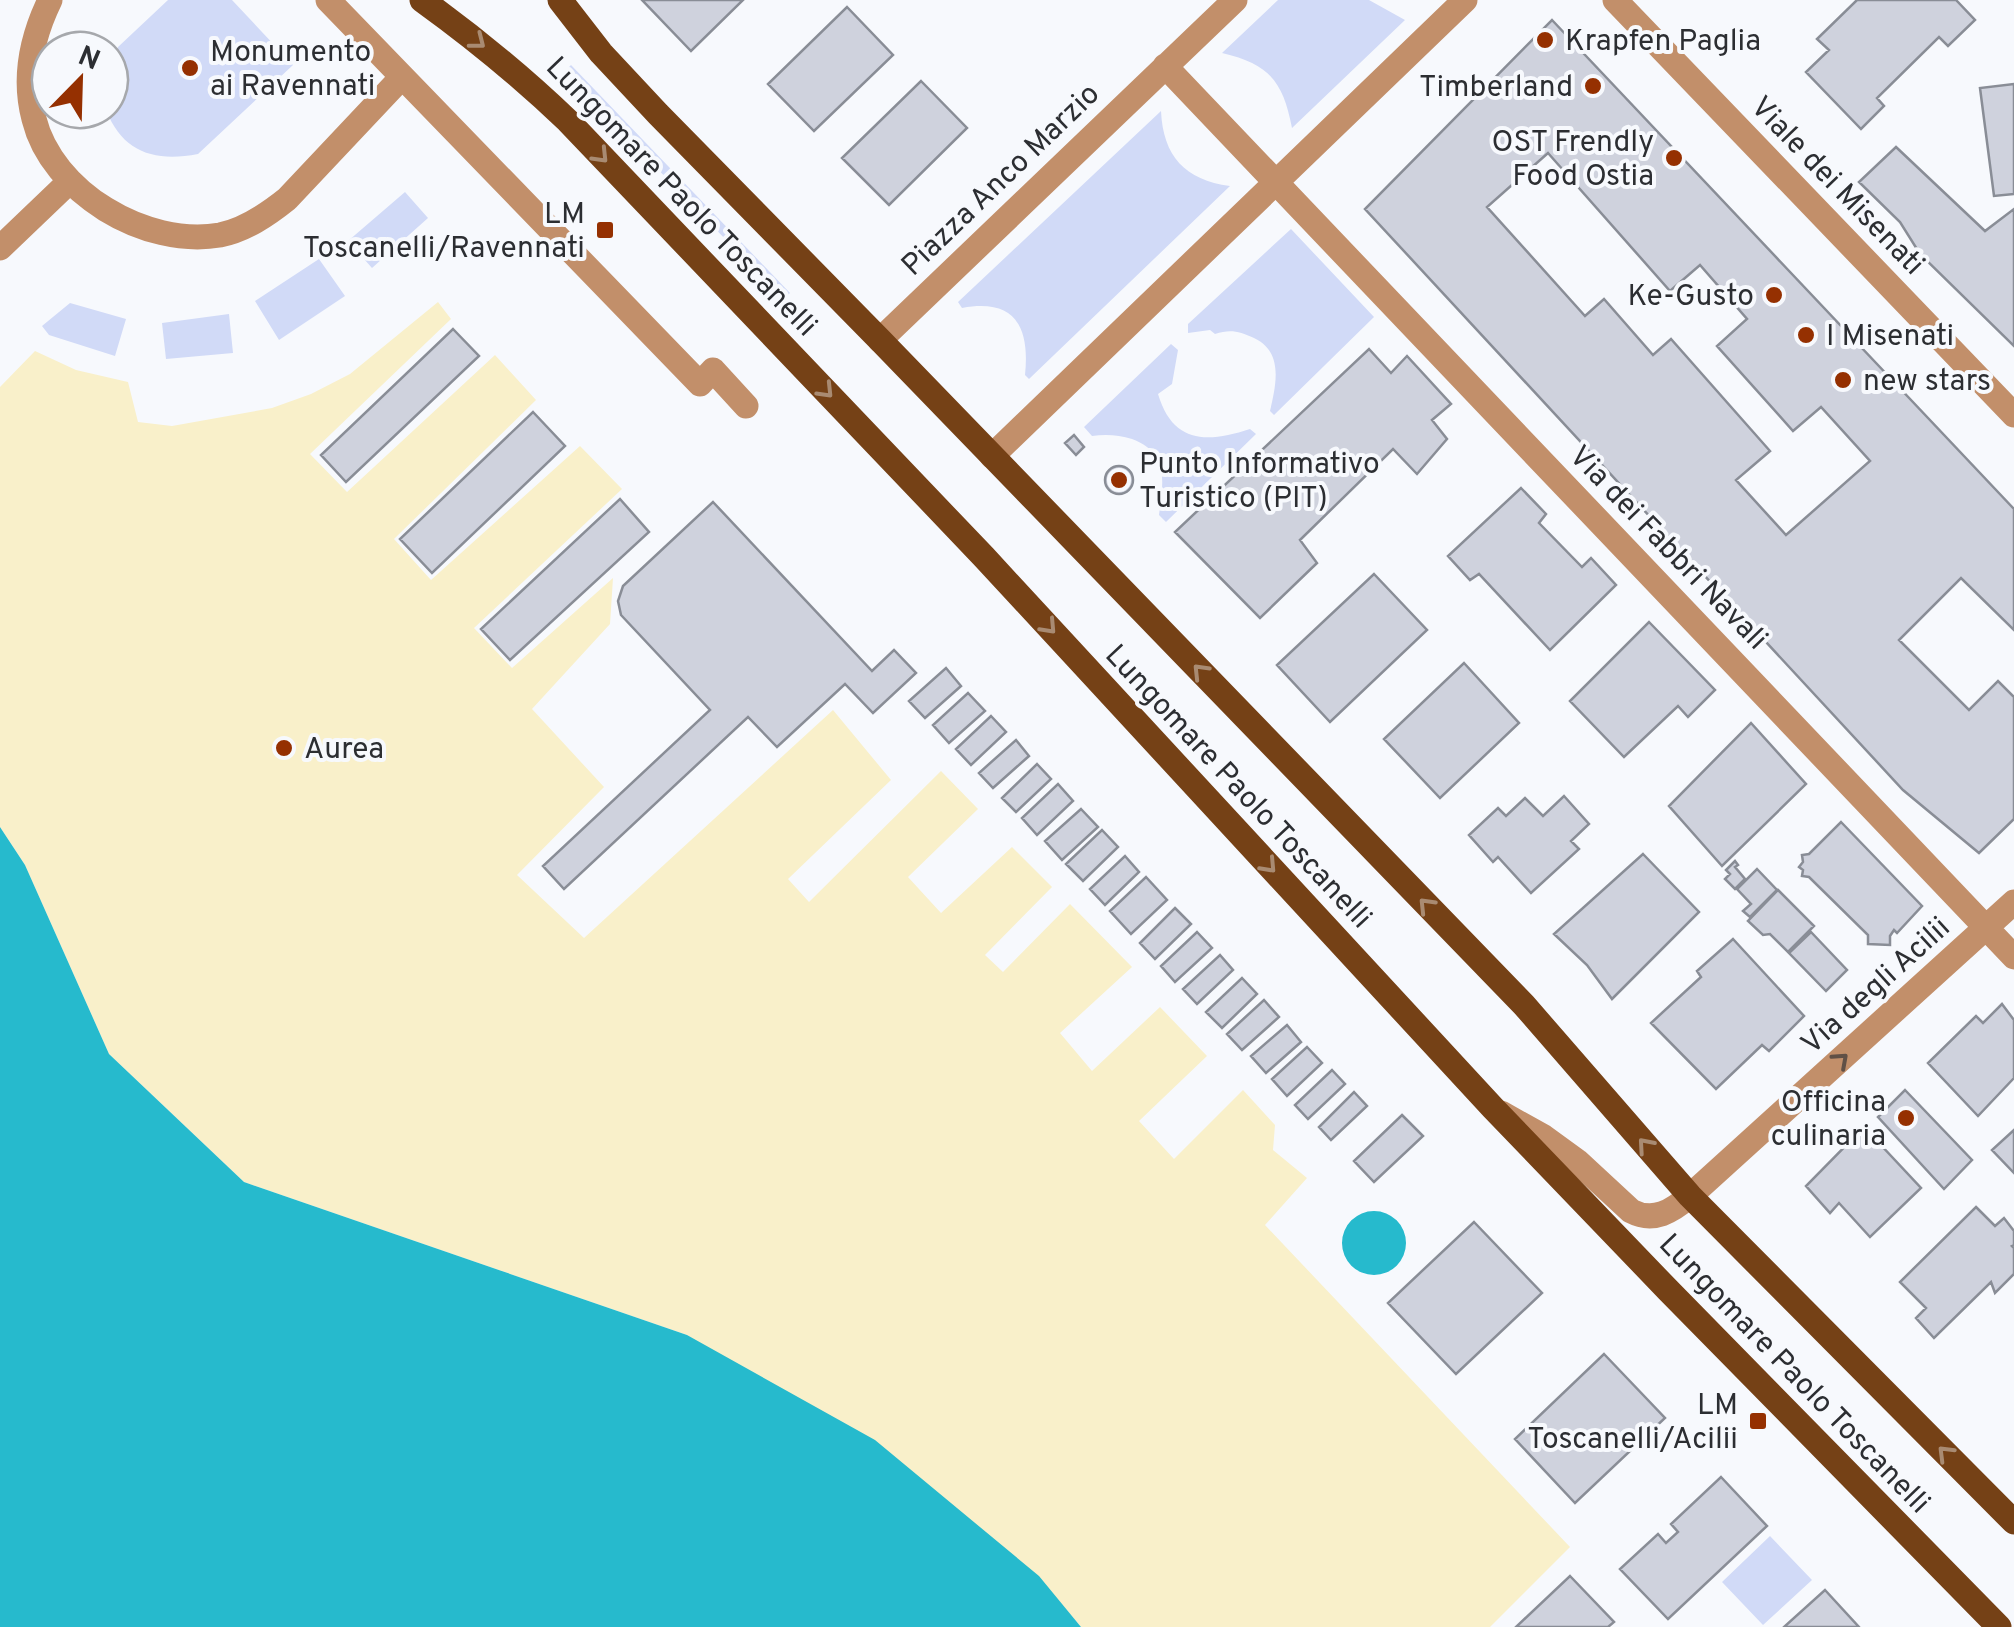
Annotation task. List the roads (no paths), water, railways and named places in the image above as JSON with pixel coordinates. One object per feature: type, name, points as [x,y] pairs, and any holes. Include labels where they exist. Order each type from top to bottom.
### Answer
[{"type":"main road","name":"Lungomare Paolo Toscanelli","points":[[422,0],[533,86],[576,130],[984,557],[1492,1108],[1999,1627]]},
{"type":"main road","name":"Lungomare Paolo Toscanelli","points":[[560,0],[610,64],[1524,1006],[1690,1196],[2014,1522]]},
{"type":"street","points":[[50,0],[32,47],[28,83],[38,134],[69,182],[99,205],[146,228],[218,235],[269,213],[402,77]]},
{"type":"street","points":[[328,0],[700,384],[713,370],[746,406]]},
{"type":"street","name":"Piazza Anco Marzio","points":[[880,340],[1234,0]]},
{"type":"street","points":[[992,456],[1465,0]]},
{"type":"street","name":"Viale dei Misenati","points":[[1616,0],[2014,415]]},
{"type":"street","points":[[1164,66],[1277,183]]},
{"type":"street","points":[[0,248],[69,182]]},
{"type":"street","name":"Via dei Fabbri Navali","points":[[1277,183],[2014,958]]},
{"type":"street","name":"Via degli Acilii","points":[[1492,1108],[1560,1148],[1623,1206],[1640,1216],[1658,1216],[1690,1196],[2014,902]]},
{"type":"water","points":[[0,827],[25,865],[109,1054],[244,1182],[687,1335],[875,1440],[1039,1576],[1081,1627],[0,1627]]},
{"type":"water","points":[[1374,1211],[1397,1220],[1406,1243],[1397,1266],[1374,1275],[1351,1266],[1342,1243],[1351,1220]]},
{"type":"place","name":"Krapfen Paglia","points":[[1545,40]]},
{"type":"place","name":"Monumento ai Ravennati","points":[[190,68]]},
{"type":"place","name":"Timberland","points":[[1593,86]]},
{"type":"place","name":"OST Frendly Food Ostia","points":[[1674,158]]},
{"type":"place","name":"LM Toscanelli/Ravennati","points":[[605,230]]},
{"type":"place","name":"Ke-Gusto","points":[[1774,295]]},
{"type":"place","name":"I Misenati","points":[[1806,335]]},
{"type":"place","name":"new stars","points":[[1843,380]]},
{"type":"place","name":"Punto Informativo Turistico (PIT)","points":[[1119,480]]},
{"type":"place","name":"Aurea","points":[[284,748]]},
{"type":"place","name":"Officina culinaria","points":[[1906,1118]]},
{"type":"place","name":"LM Toscanelli/Acilii","points":[[1758,1421]]}]
